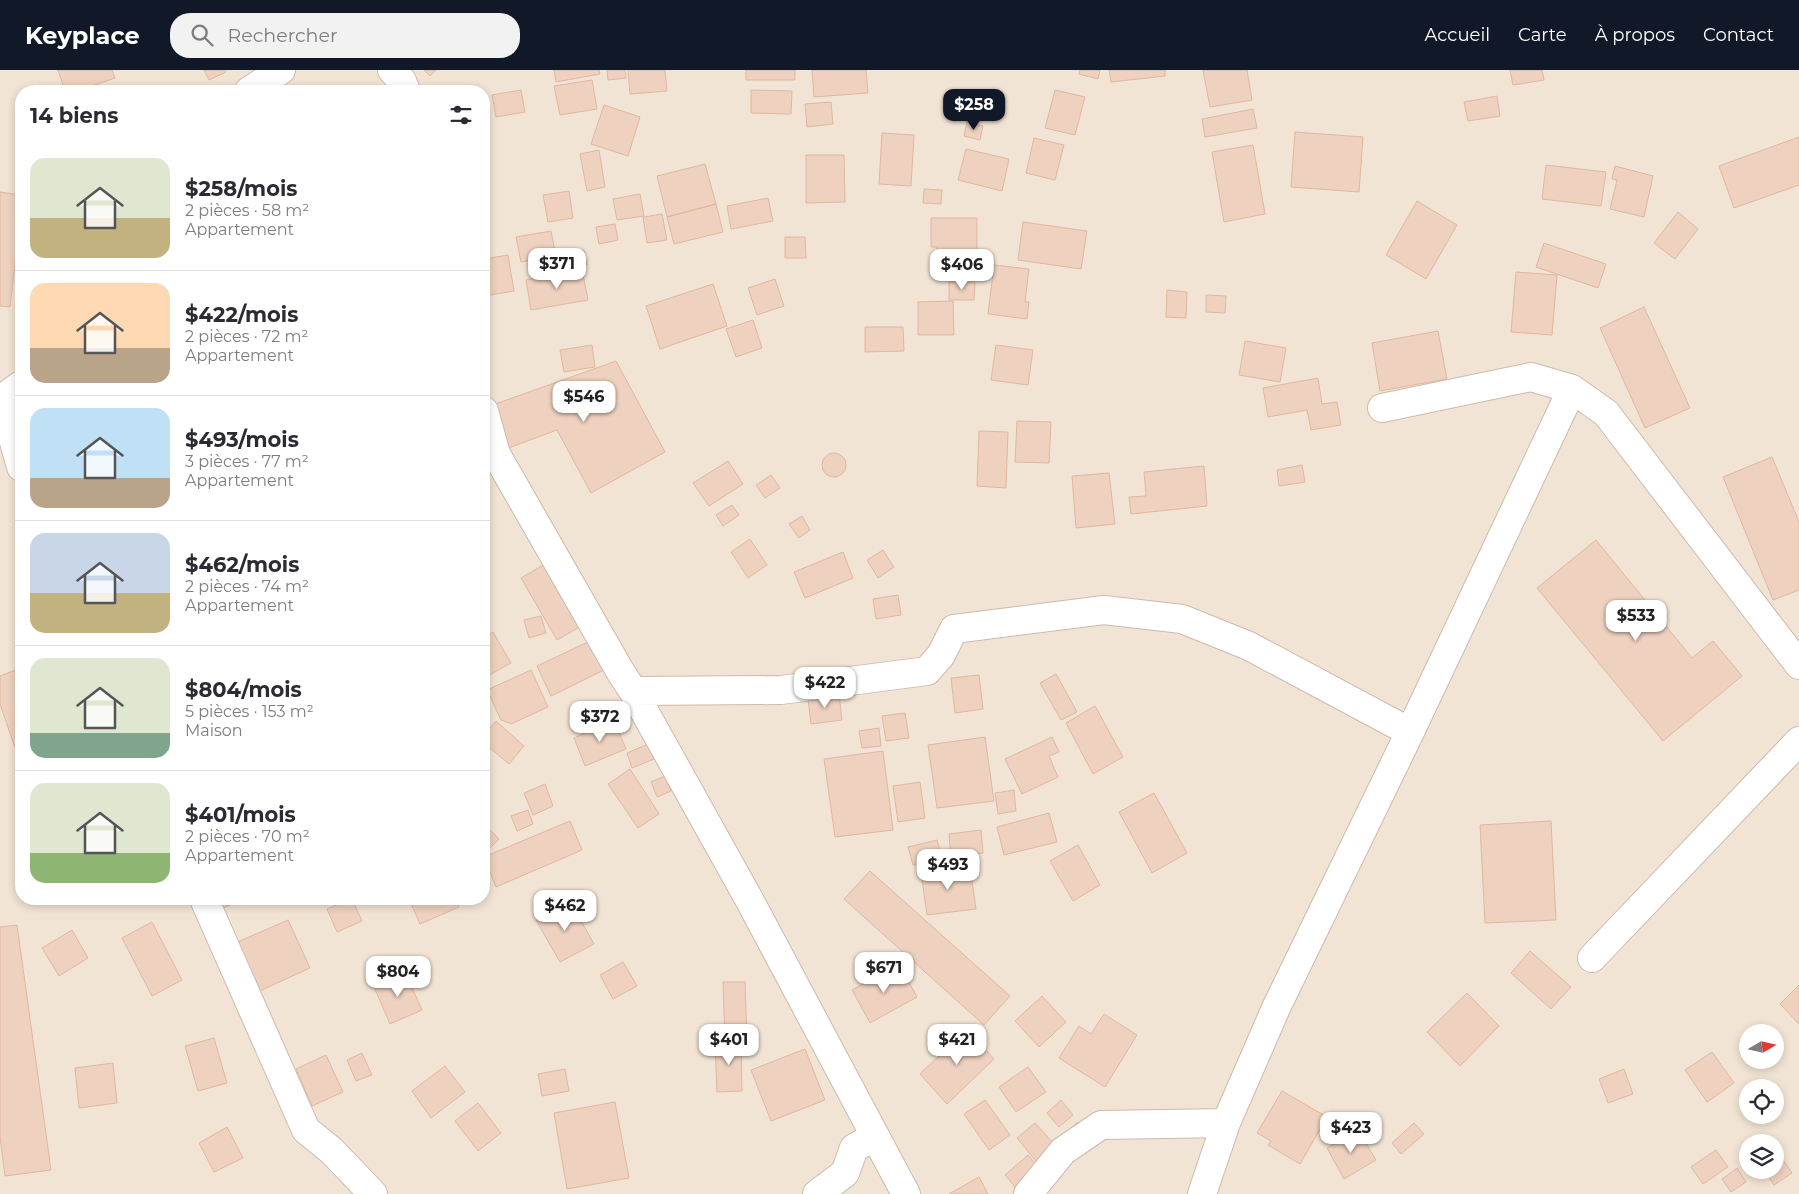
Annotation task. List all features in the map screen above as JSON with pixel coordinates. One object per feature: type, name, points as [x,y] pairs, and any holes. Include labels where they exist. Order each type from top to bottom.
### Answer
[{"type":"street","points":[[258,85],[281,70]]},
{"type":"street","points":[[392,70],[404,85]]},
{"type":"street","points":[[1382,408],[1531,377],[1572,390],[1606,413],[1799,665]]},
{"type":"street","points":[[1202,1194],[1226,1123],[1276,1008],[1410,732],[1572,390]]},
{"type":"street","points":[[8,395],[15,434]]},
{"type":"street","points":[[490,432],[496,454],[620,671],[633,690],[750,901],[906,1194]]},
{"type":"street","points":[[633,690],[781,690],[927,671],[941,655],[954,628],[1104,610],[1182,619],[1249,646],[1410,732]]},
{"type":"street","points":[[1592,958],[1799,741]]},
{"type":"street","points":[[207,905],[306,1130],[332,1151],[373,1194]]},
{"type":"street","points":[[1028,1194],[1062,1151],[1101,1126],[1226,1123]]},
{"type":"street","points":[[817,1194],[846,1173],[854,1148],[874,1137]]},
{"type":"shaded area","points":[[0,70],[1799,70],[1799,1194],[0,1194]]},
{"type":"building","points":[[58,70],[112,70],[115,78],[95,85],[63,85]]},
{"type":"building","points":[[204,70],[225,70],[226,72],[209,80]]},
{"type":"building","points":[[424,70],[436,70],[430,76]]},
{"type":"building","points":[[554,70],[599,70],[600,74],[556,82]]},
{"type":"building","points":[[607,70],[625,70],[626,78],[608,80]]},
{"type":"building","points":[[628,70],[665,70],[667,91],[630,94]]},
{"type":"building","points":[[746,70],[795,70],[795,80],[746,80]]},
{"type":"building","points":[[812,70],[866,70],[868,93],[814,97]]},
{"type":"building","points":[[1080,70],[1100,70],[1098,79],[1079,74]]},
{"type":"building","points":[[1109,70],[1165,70],[1165,76],[1111,82]]},
{"type":"building","points":[[1203,70],[1247,70],[1252,100],[1210,107]]},
{"type":"building","points":[[1510,70],[1542,70],[1544,80],[1513,85]]},
{"type":"building","points":[[592,80],[597,109],[560,115],[554,86]]},
{"type":"building","points":[[521,90],[525,112],[496,117],[492,95]]},
{"type":"building","points":[[751,90],[792,91],[791,114],[751,113]]},
{"type":"building","points":[[1055,90],[1085,97],[1075,135],[1045,128]]},
{"type":"building","points":[[1497,96],[1500,116],[1468,121],[1464,102]]},
{"type":"building","points":[[831,102],[833,124],[807,127],[805,104]]},
{"type":"building","points":[[604,105],[640,117],[628,156],[591,144]]},
{"type":"building","points":[[1253,109],[1257,128],[1205,137],[1202,119]]},
{"type":"building","points":[[967,122],[983,126],[980,140],[964,136]]},
{"type":"building","points":[[1295,132],[1363,137],[1359,192],[1291,187]]},
{"type":"building","points":[[882,133],[914,135],[911,186],[879,184]]},
{"type":"building","points":[[1799,137],[1799,185],[1734,208],[1719,166]]},
{"type":"building","points":[[1034,138],[1064,145],[1055,180],[1026,173]]},
{"type":"building","points":[[1253,145],[1265,214],[1224,222],[1212,152]]},
{"type":"building","points":[[966,149],[1009,159],[1002,191],[958,180]]},
{"type":"building","points":[[599,150],[605,187],[587,191],[580,154]]},
{"type":"building","points":[[806,155],[844,155],[845,202],[806,203]]},
{"type":"building","points":[[705,164],[716,204],[667,217],[657,176]]},
{"type":"building","points":[[1546,165],[1606,172],[1601,206],[1542,199]]},
{"type":"building","points":[[1615,166],[1653,176],[1644,217],[1610,209],[1617,180],[1612,179]]},
{"type":"building","points":[[924,189],[942,190],[941,204],[923,203]]},
{"type":"building","points":[[569,191],[573,218],[548,222],[543,195]]},
{"type":"building","points":[[0,192],[15,194],[15,264],[10,307],[0,306]]},
{"type":"building","points":[[640,194],[644,216],[617,220],[613,199]]},
{"type":"building","points":[[768,198],[773,221],[731,229],[727,206]]},
{"type":"building","points":[[1417,201],[1457,225],[1426,279],[1386,255]]},
{"type":"building","points":[[716,204],[723,232],[674,244],[667,217]]},
{"type":"building","points":[[1678,212],[1698,229],[1675,259],[1654,243]]},
{"type":"building","points":[[662,214],[667,240],[647,243],[643,217]]},
{"type":"building","points":[[931,218],[977,218],[977,267],[937,267],[937,247],[931,247]]},
{"type":"building","points":[[1023,222],[1087,231],[1081,269],[1018,260]]},
{"type":"building","points":[[615,224],[618,240],[599,244],[596,227]]},
{"type":"building","points":[[551,231],[556,256],[521,262],[516,237]]},
{"type":"building","points":[[785,237],[805,237],[806,258],[785,258]]},
{"type":"building","points":[[1544,243],[1606,264],[1598,288],[1536,267]]},
{"type":"building","points":[[584,250],[587,265],[559,269],[557,255]]},
{"type":"building","points":[[508,255],[514,291],[490,295],[490,258]]},
{"type":"building","points":[[994,265],[1029,269],[1025,302],[1029,302],[1027,319],[988,314]]},
{"type":"building","points":[[582,270],[588,300],[531,310],[526,280]]},
{"type":"building","points":[[1516,272],[1557,275],[1552,335],[1511,332]]},
{"type":"building","points":[[775,279],[784,306],[757,315],[748,288]]},
{"type":"building","points":[[949,282],[975,282],[974,300],[949,300]]},
{"type":"building","points":[[713,284],[727,326],[660,349],[646,306]]},
{"type":"building","points":[[1167,290],[1187,292],[1186,318],[1166,317]]},
{"type":"building","points":[[1206,295],[1226,296],[1225,313],[1206,312]]},
{"type":"building","points":[[953,301],[954,335],[918,335],[918,302]]},
{"type":"building","points":[[1644,307],[1690,408],[1645,428],[1600,328]]},
{"type":"building","points":[[753,320],[762,348],[736,357],[726,329]]},
{"type":"building","points":[[865,327],[903,327],[904,351],[865,352]]},
{"type":"building","points":[[1438,331],[1447,379],[1380,391],[1372,343]]},
{"type":"building","points":[[1245,341],[1286,348],[1280,382],[1239,375]]},
{"type":"building","points":[[592,345],[595,367],[564,372],[560,350]]},
{"type":"building","points":[[996,345],[1033,350],[1028,385],[991,380]]},
{"type":"building","points":[[616,361],[665,452],[591,493],[557,430],[503,450],[490,415],[490,406]]},
{"type":"building","points":[[1318,378],[1322,404],[1337,402],[1341,425],[1311,430],[1307,410],[1268,417],[1263,388]]},
{"type":"building","points":[[1017,421],[1051,422],[1049,463],[1015,462]]},
{"type":"building","points":[[979,431],[1008,432],[1006,488],[977,486]]},
{"type":"building","points":[[829,453],[839,453],[846,460],[846,470],[839,477],[829,477],[822,470],[822,460]]},
{"type":"building","points":[[1772,457],[1799,522],[1799,590],[1773,600],[1723,477]]},
{"type":"building","points":[[728,461],[743,484],[709,506],[693,483]]},
{"type":"building","points":[[1302,465],[1305,482],[1279,486],[1277,470]]},
{"type":"building","points":[[1204,466],[1207,506],[1131,514],[1129,497],[1146,496],[1144,472]]},
{"type":"building","points":[[1109,473],[1115,524],[1076,528],[1072,476]]},
{"type":"building","points":[[771,475],[780,488],[765,498],[756,485]]},
{"type":"building","points":[[732,505],[739,515],[723,526],[716,515]]},
{"type":"building","points":[[802,516],[810,530],[799,538],[789,524]]},
{"type":"building","points":[[750,539],[767,565],[748,578],[731,552]]},
{"type":"building","points":[[1596,540],[1692,658],[1713,641],[1742,676],[1663,741],[1537,588]]},
{"type":"building","points":[[883,550],[894,567],[878,578],[867,560]]},
{"type":"building","points":[[843,552],[853,578],[805,598],[794,572]]},
{"type":"building","points":[[547,563],[583,625],[557,640],[521,578]]},
{"type":"building","points":[[898,595],[901,615],[876,619],[873,599]]},
{"type":"building","points":[[541,616],[546,633],[529,638],[524,620]]},
{"type":"building","points":[[493,632],[511,663],[490,675],[490,634]]},
{"type":"building","points":[[592,640],[606,669],[551,696],[537,666]]},
{"type":"building","points":[[15,670],[15,748],[0,704],[0,676]]},
{"type":"building","points":[[531,670],[548,707],[511,724],[501,720],[490,696],[490,689]]},
{"type":"building","points":[[1056,674],[1077,712],[1061,720],[1040,683]]},
{"type":"building","points":[[979,675],[983,709],[955,713],[951,678]]},
{"type":"building","points":[[839,694],[842,720],[811,724],[808,699]]},
{"type":"building","points":[[1095,706],[1123,757],[1093,774],[1066,723]]},
{"type":"building","points":[[905,713],[909,738],[886,741],[882,716]]},
{"type":"building","points":[[614,720],[626,749],[585,766],[574,738]]},
{"type":"building","points":[[496,721],[524,746],[509,764],[490,748],[490,728]]},
{"type":"building","points":[[879,728],[881,746],[862,748],[859,731]]},
{"type":"building","points":[[985,737],[994,801],[937,808],[928,745]]},
{"type":"building","points":[[1052,737],[1059,752],[1049,756],[1058,777],[1022,794],[1005,759]]},
{"type":"building","points":[[648,744],[654,759],[632,768],[627,753]]},
{"type":"building","points":[[883,751],[893,830],[835,837],[824,759]]},
{"type":"building","points":[[630,769],[659,814],[638,828],[608,784]]},
{"type":"building","points":[[665,776],[671,791],[657,797],[651,782]]},
{"type":"building","points":[[920,782],[925,818],[898,822],[893,786]]},
{"type":"building","points":[[545,784],[553,806],[533,815],[524,793]]},
{"type":"building","points":[[1014,790],[1016,811],[998,814],[995,793]]},
{"type":"building","points":[[1154,793],[1187,853],[1152,873],[1119,812]]},
{"type":"building","points":[[528,810],[533,824],[517,831],[511,816]]},
{"type":"building","points":[[1049,813],[1057,842],[1004,855],[997,827]]},
{"type":"building","points":[[570,821],[582,850],[496,887],[490,872],[490,854]]},
{"type":"building","points":[[1551,821],[1556,920],[1485,923],[1480,825]]},
{"type":"building","points":[[490,830],[499,839],[490,848]]},
{"type":"building","points":[[981,830],[983,853],[951,858],[949,834]]},
{"type":"building","points":[[937,840],[942,858],[913,865],[908,847]]},
{"type":"building","points":[[1078,845],[1100,885],[1073,901],[1050,861]]},
{"type":"building","points":[[970,867],[976,909],[927,915],[921,873]]},
{"type":"building","points":[[870,871],[1010,996],[984,1025],[844,899]]},
{"type":"building","points":[[570,901],[594,944],[560,962],[536,920]]},
{"type":"building","points":[[216,905],[230,905],[218,910]]},
{"type":"building","points":[[336,905],[355,905],[362,921],[337,932],[327,909]]},
{"type":"building","points":[[412,905],[458,905],[459,907],[420,924]]},
{"type":"building","points":[[288,920],[310,968],[255,993],[233,944]]},
{"type":"building","points":[[152,922],[182,980],[152,996],[122,938]]},
{"type":"building","points":[[17,925],[51,1170],[5,1176],[0,1137],[0,927]]},
{"type":"building","points":[[72,930],[88,958],[59,976],[42,948]]},
{"type":"building","points":[[1530,951],[1571,987],[1551,1009],[1511,973]]},
{"type":"building","points":[[623,962],[637,986],[613,999],[600,975]]},
{"type":"building","points":[[899,964],[917,997],[870,1023],[852,990]]},
{"type":"building","points":[[405,972],[422,1010],[390,1024],[374,987]]},
{"type":"building","points":[[723,982],[745,982],[747,1039],[725,1040]]},
{"type":"building","points":[[1799,985],[1799,1024],[1780,1004]]},
{"type":"building","points":[[1467,993],[1499,1026],[1460,1066],[1427,1032]]},
{"type":"building","points":[[1042,996],[1066,1022],[1039,1047],[1015,1021]]},
{"type":"building","points":[[1104,1014],[1137,1035],[1105,1087],[1059,1058],[1079,1026],[1091,1034]]},
{"type":"building","points":[[967,1029],[994,1059],[947,1104],[920,1074]]},
{"type":"building","points":[[214,1038],[227,1083],[198,1091],[185,1046]]},
{"type":"building","points":[[741,1041],[742,1091],[717,1092],[715,1042]]},
{"type":"building","points":[[805,1049],[825,1100],[771,1121],[751,1070]]},
{"type":"building","points":[[1712,1052],[1734,1083],[1707,1102],[1685,1070]]},
{"type":"building","points":[[362,1053],[372,1075],[356,1081],[347,1060]]},
{"type":"building","points":[[326,1055],[343,1092],[312,1106],[296,1069]]},
{"type":"building","points":[[113,1063],[117,1103],[79,1108],[75,1068]]},
{"type":"building","points":[[445,1066],[465,1092],[431,1118],[412,1091]]},
{"type":"building","points":[[1028,1067],[1046,1092],[1016,1112],[999,1087]]},
{"type":"building","points":[[565,1069],[569,1091],[542,1096],[538,1074]]},
{"type":"building","points":[[1624,1069],[1633,1094],[1608,1103],[1599,1079]]},
{"type":"building","points":[[1282,1091],[1327,1117],[1300,1164],[1268,1145],[1271,1141],[1257,1133]]},
{"type":"building","points":[[985,1100],[1010,1135],[989,1150],[964,1114]]},
{"type":"building","points":[[1061,1100],[1073,1115],[1059,1127],[1047,1113]]},
{"type":"building","points":[[615,1102],[629,1178],[567,1189],[554,1113]]},
{"type":"building","points":[[478,1103],[501,1133],[478,1151],[455,1121]]},
{"type":"building","points":[[1078,1122],[1093,1140],[1049,1177],[1017,1138],[1035,1123],[1053,1143]]},
{"type":"building","points":[[1414,1123],[1424,1134],[1401,1154],[1392,1143]]},
{"type":"building","points":[[227,1127],[243,1158],[214,1172],[199,1143]]},
{"type":"building","points":[[1358,1130],[1376,1160],[1344,1179],[1327,1148]]},
{"type":"building","points":[[1716,1150],[1728,1167],[1703,1184],[1691,1167]]},
{"type":"building","points":[[1028,1155],[1050,1182],[1021,1194],[1005,1175]]},
{"type":"building","points":[[1784,1161],[1792,1173],[1784,1178]]},
{"type":"building","points":[[1737,1168],[1739,1179],[1744,1179],[1746,1182],[1731,1192],[1722,1179]]},
{"type":"building","points":[[979,1177],[988,1194],[949,1194]]},
{"type":"building","points":[[1770,1179],[1783,1179],[1774,1185]]}]
